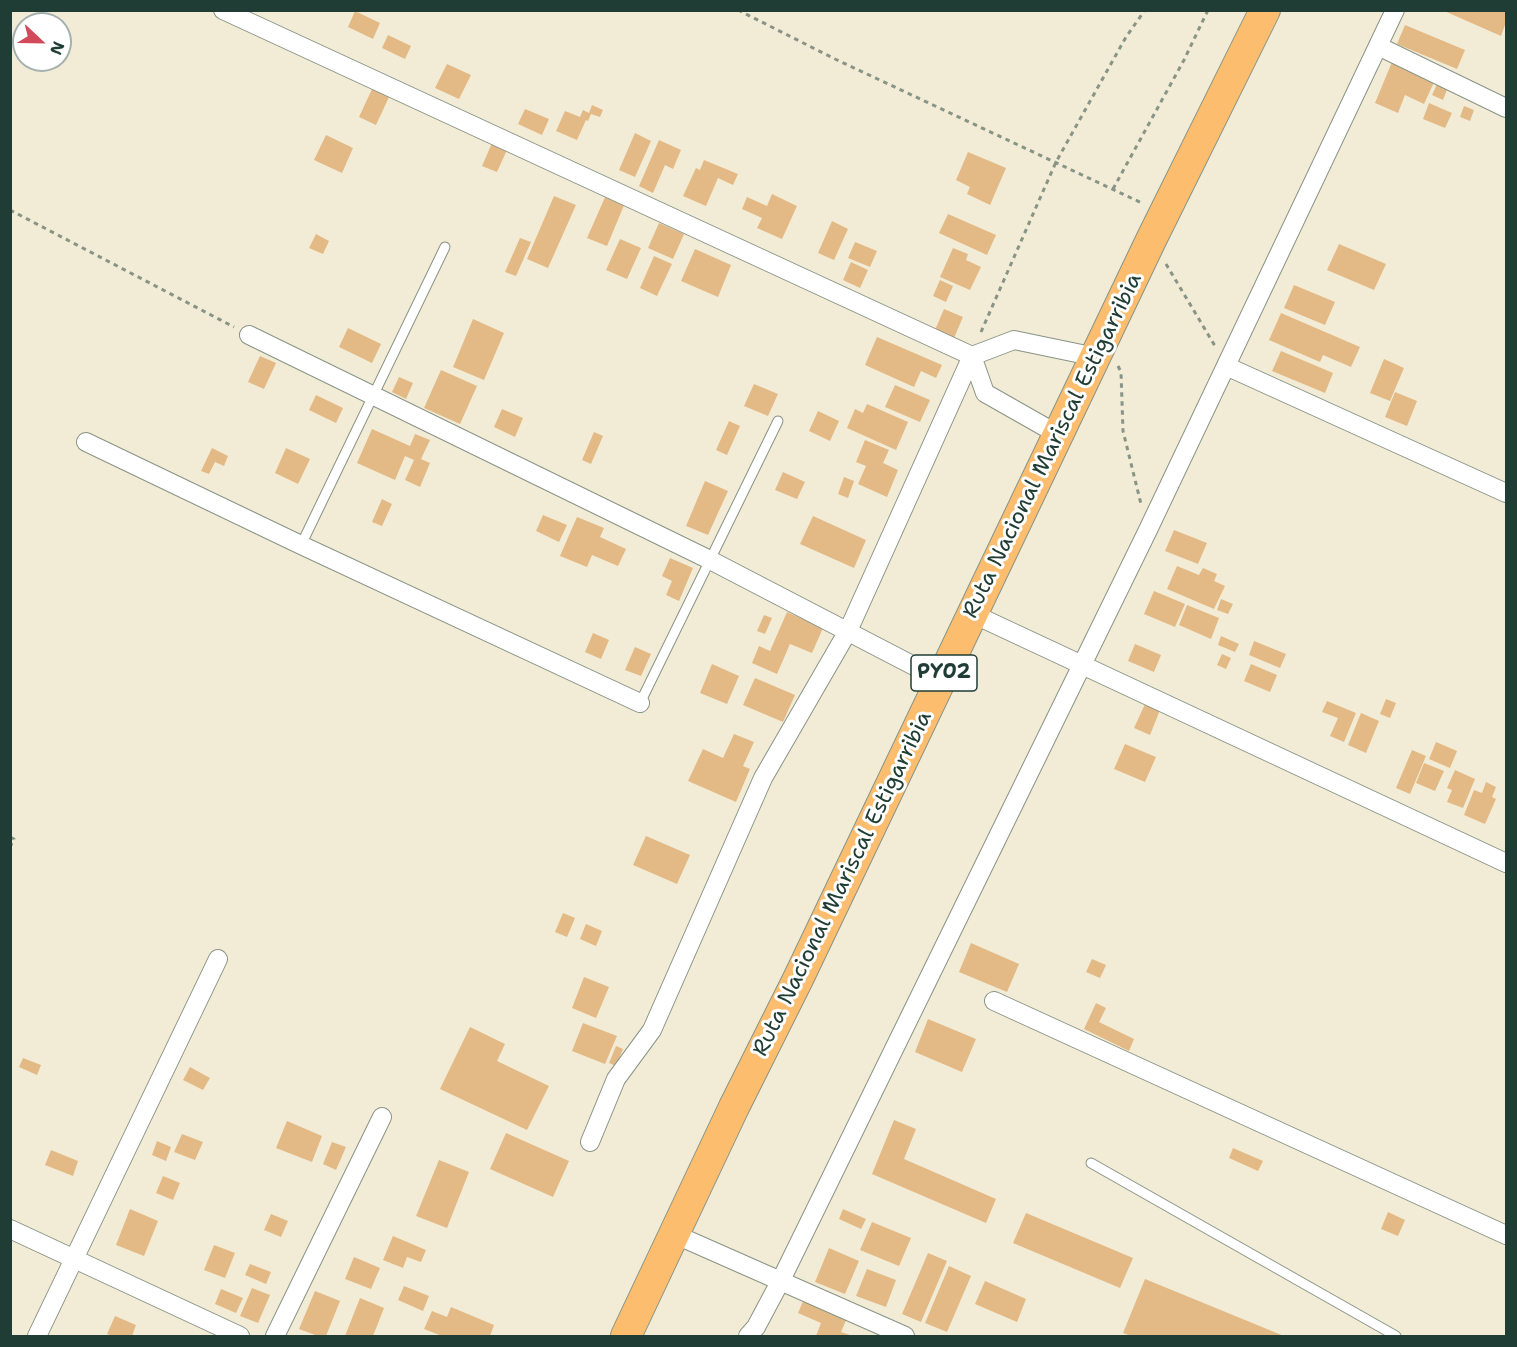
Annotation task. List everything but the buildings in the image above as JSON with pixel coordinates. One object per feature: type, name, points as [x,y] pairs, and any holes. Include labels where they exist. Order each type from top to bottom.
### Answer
[{"type":"main road","name":"Ruta Nacional Mariscal Estigarribia","points":[[626,1336],[1152,240],[1265,10]]},
{"type":"street","points":[[223,10],[972,356],[985,393],[1059,435]]},
{"type":"street","points":[[748,1336],[756,1327],[781,1280],[1147,532],[1395,10]]},
{"type":"street","points":[[1378,46],[1506,108]]},
{"type":"street","points":[[249,335],[710,560],[941,680]]},
{"type":"street","points":[[590,1142],[616,1079],[652,1030],[763,778],[848,632],[972,356],[1014,340],[1100,348]]},
{"type":"street","points":[[1226,366],[1506,493]]},
{"type":"street","points":[[86,442],[640,703]]},
{"type":"street","points":[[973,614],[1506,863]]},
{"type":"street","points":[[37,1336],[218,959]]},
{"type":"street","points":[[994,1001],[1506,1235]]},
{"type":"street","points":[[275,1336],[382,1117]]},
{"type":"street","points":[[10,1229],[240,1336]]},
{"type":"street","points":[[674,1234],[905,1336]]},
{"type":"lane","points":[[302,545],[445,247]]},
{"type":"lane","points":[[640,703],[778,422]]},
{"type":"lane","points":[[1091,1163],[1396,1336]]},
{"type":"path","points":[[738,10],[1165,214]]},
{"type":"path","points":[[972,356],[1009,264],[1056,162],[1126,37],[1145,10]]},
{"type":"path","points":[[1113,189],[1184,60],[1208,10]]},
{"type":"path","points":[[10,210],[249,335]]},
{"type":"path","points":[[1152,240],[1226,366]]},
{"type":"path","points":[[1100,348],[1121,372],[1123,430],[1147,532]]},
{"type":"path","points":[[10,837],[14,839],[10,847]]}]
